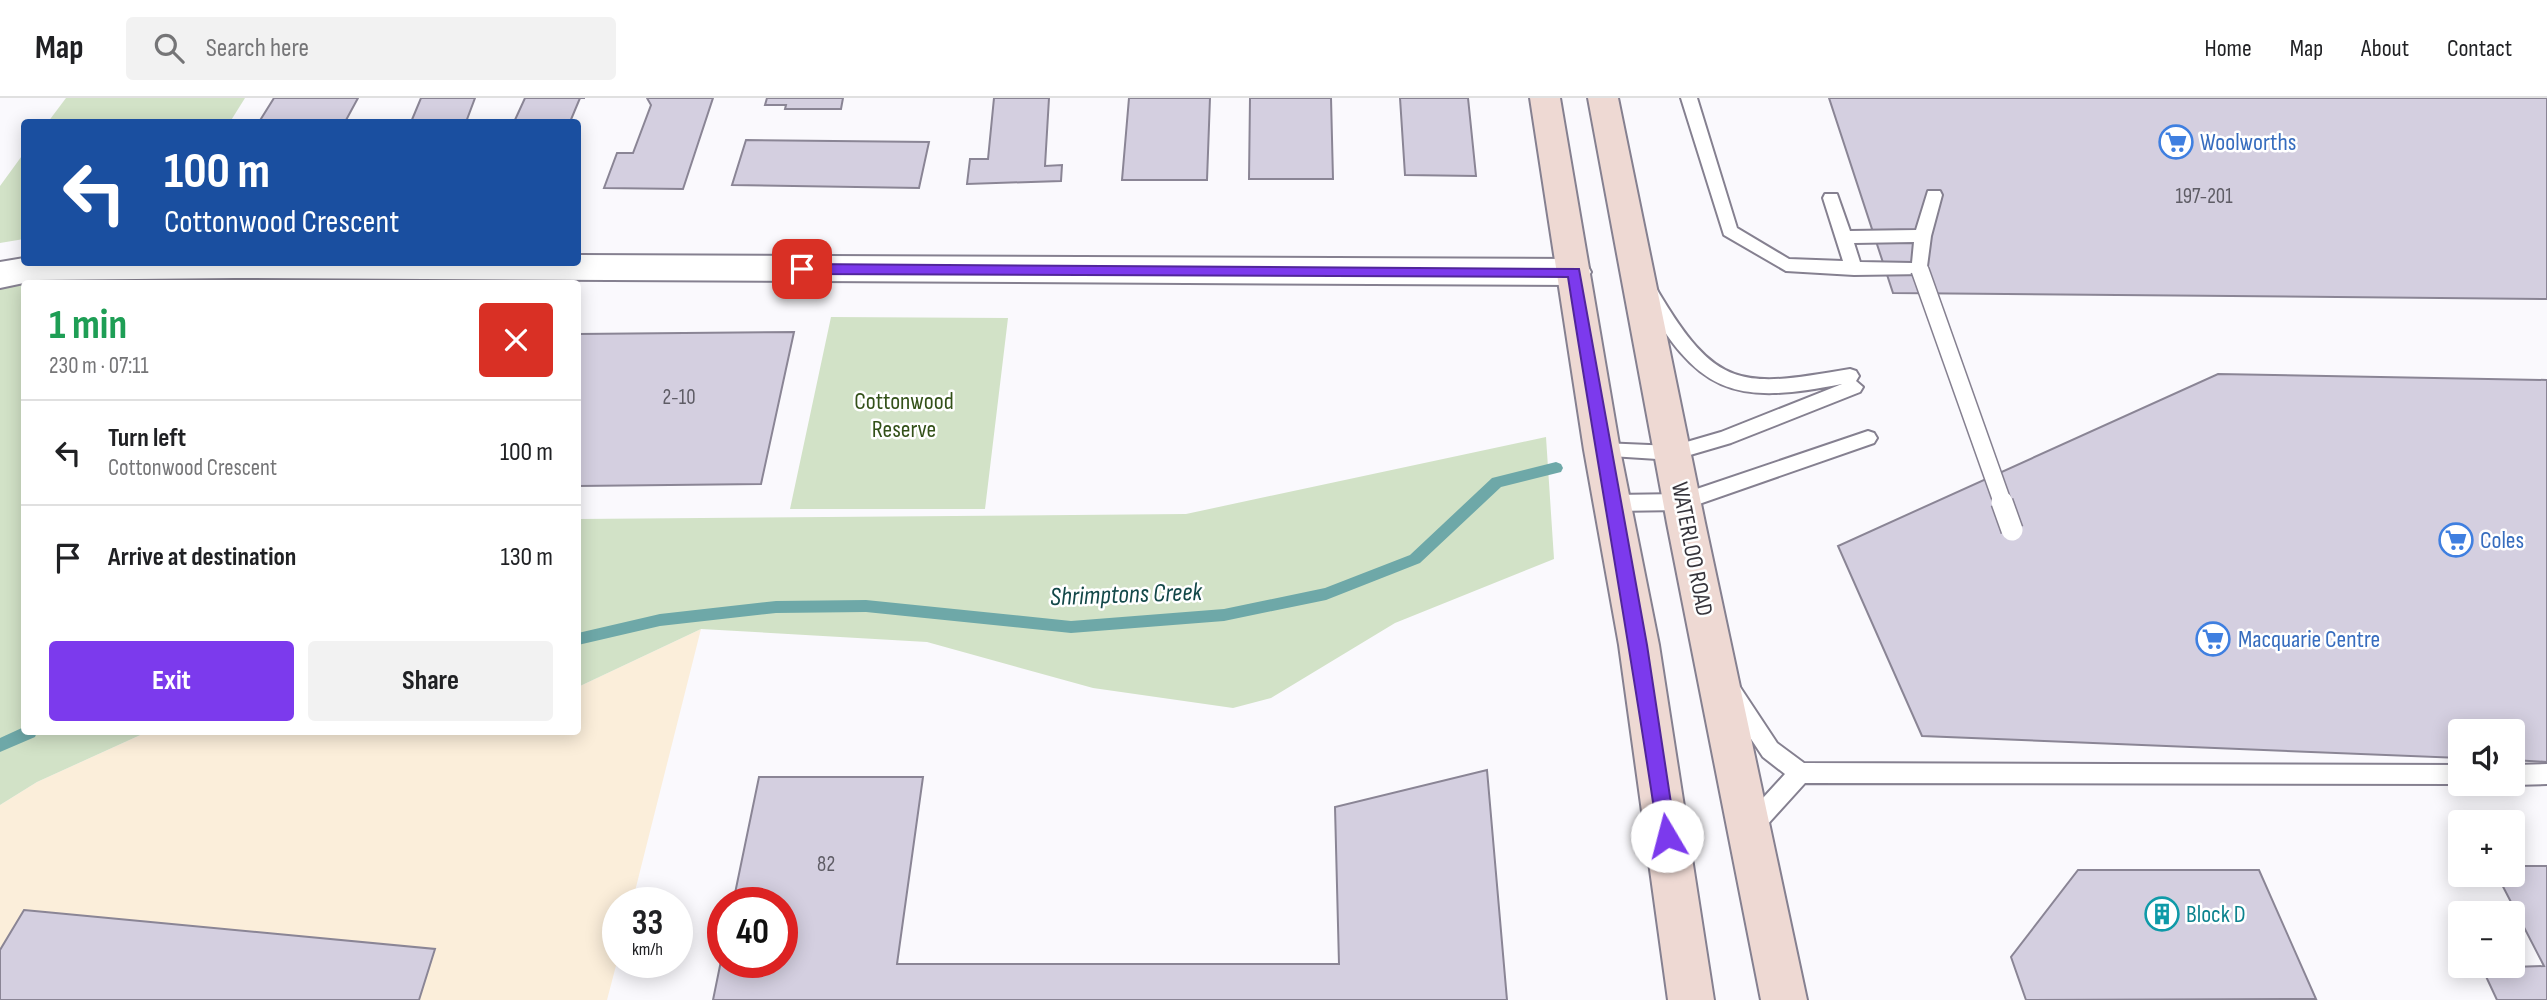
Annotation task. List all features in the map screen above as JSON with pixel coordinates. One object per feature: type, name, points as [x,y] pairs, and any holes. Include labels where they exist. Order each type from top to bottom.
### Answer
[{"type":"street","points":[[1545,98],[1602,450],[1639,645],[1691,1000]]},
{"type":"street","name":"WATERLOO ROAD","points":[[1603,98],[1784,1000]]},
{"type":"street","points":[[0,275],[38,268],[235,266],[1574,272]]},
{"type":"lane","points":[[1689,98],[1730,231],[1786,265],[1920,270]]},
{"type":"lane","points":[[1934,195],[1923,236],[1920,270],[2012,530]]},
{"type":"lane","points":[[1831,198],[1854,269]]},
{"type":"lane","points":[[1844,237],[1923,236]]},
{"type":"lane","points":[[1602,450],[1673,453],[1725,438],[1852,382],[1775,388],[1752,387],[1728,379],[1709,369],[1684,348],[1635,268]]},
{"type":"lane","points":[[1613,503],[1682,502],[1868,438]]},
{"type":"lane","points":[[1717,670],[1770,750],[1800,773],[2448,775]]},
{"type":"lane","points":[[1749,830],[1800,773]]},
{"type":"lane","points":[[2525,775],[2547,774]]},
{"type":"shaded area","points":[[701,629],[636,887],[602,887],[602,978],[613,978],[607,1000],[0,1000],[0,805],[37,782],[140,735],[581,735],[581,686]]},
{"type":"green space","points":[[66,98],[245,98],[232,119],[50,119]]},
{"type":"green space","points":[[21,157],[21,240],[0,243],[0,186]]},
{"type":"green space","points":[[235,266],[227,280],[21,280],[21,735],[140,735],[37,782],[0,805],[0,275]]},
{"type":"green space","name":"Cottonwood Reserve","points":[[831,317],[1008,318],[985,509],[790,509]]},
{"type":"green space","points":[[1546,437],[1554,559],[1395,623],[1271,698],[1233,708],[1093,688],[927,642],[701,629],[581,686],[581,519],[1186,514]]},
{"type":"building","points":[[274,98],[358,98],[347,119],[261,119]]},
{"type":"building","points":[[421,98],[475,98],[467,119],[412,119]]},
{"type":"building","points":[[525,98],[580,98],[571,119],[515,119]]},
{"type":"building","points":[[647,98],[713,98],[683,189],[604,188],[617,153],[633,153],[651,105]]},
{"type":"building","points":[[767,98],[843,98],[841,109],[785,109],[786,105],[765,105]]},
{"type":"building","points":[[994,98],[1049,98],[1045,166],[1062,165],[1061,181],[967,184],[970,159],[988,159]]},
{"type":"building","points":[[1129,98],[1210,98],[1207,180],[1122,180]]},
{"type":"building","points":[[1250,98],[1331,98],[1333,179],[1249,179]]},
{"type":"building","points":[[1400,98],[1468,98],[1476,176],[1405,175]]},
{"type":"building","points":[[1829,98],[2547,98],[2547,299],[1893,293]]},
{"type":"building","points":[[746,140],[929,142],[919,188],[732,185]]},
{"type":"building","points":[[794,332],[761,484],[581,486],[581,334]]},
{"type":"building","name":"Macquarie Centre","points":[[2218,374],[2547,380],[2547,762],[2525,761],[2525,719],[2448,719],[2448,758],[1922,736],[1838,546]]},
{"type":"building","points":[[1487,770],[1507,1000],[713,1000],[717,978],[798,978],[798,887],[736,887],[759,777],[923,777],[897,964],[1339,964],[1335,807]]},
{"type":"building","points":[[2525,866],[2547,866],[2547,1000],[2497,1000],[2487,978],[2525,978],[2525,967],[2544,966],[2525,929],[2525,901],[2510,901],[2503,887],[2525,887]]},
{"type":"building","name":"Block D","points":[[2078,870],[2259,870],[2316,999],[2026,1000],[2011,957]]},
{"type":"building","points":[[24,910],[435,949],[419,1000],[0,1000],[0,950]]},
{"type":"waterway","name":"Shrimptons Creek","points":[[581,638],[660,620],[776,607],[866,606],[1071,627],[1224,615],[1326,594],[1415,559],[1497,482],[1556,468]]},
{"type":"waterway","name":"Shrimptons Creek","points":[[0,745],[23,735]]},
{"type":"place","name":"Woolworths","points":[[2176,142]]},
{"type":"place","name":"Coles","points":[[2456,540]]},
{"type":"place","name":"Macquarie Centre","points":[[2213,639]]},
{"type":"place","name":"Block D","points":[[2162,914]]},
{"type":"route","points":[[802,269],[1574,272],[1602,450],[1639,645],[1667,836]]}]
